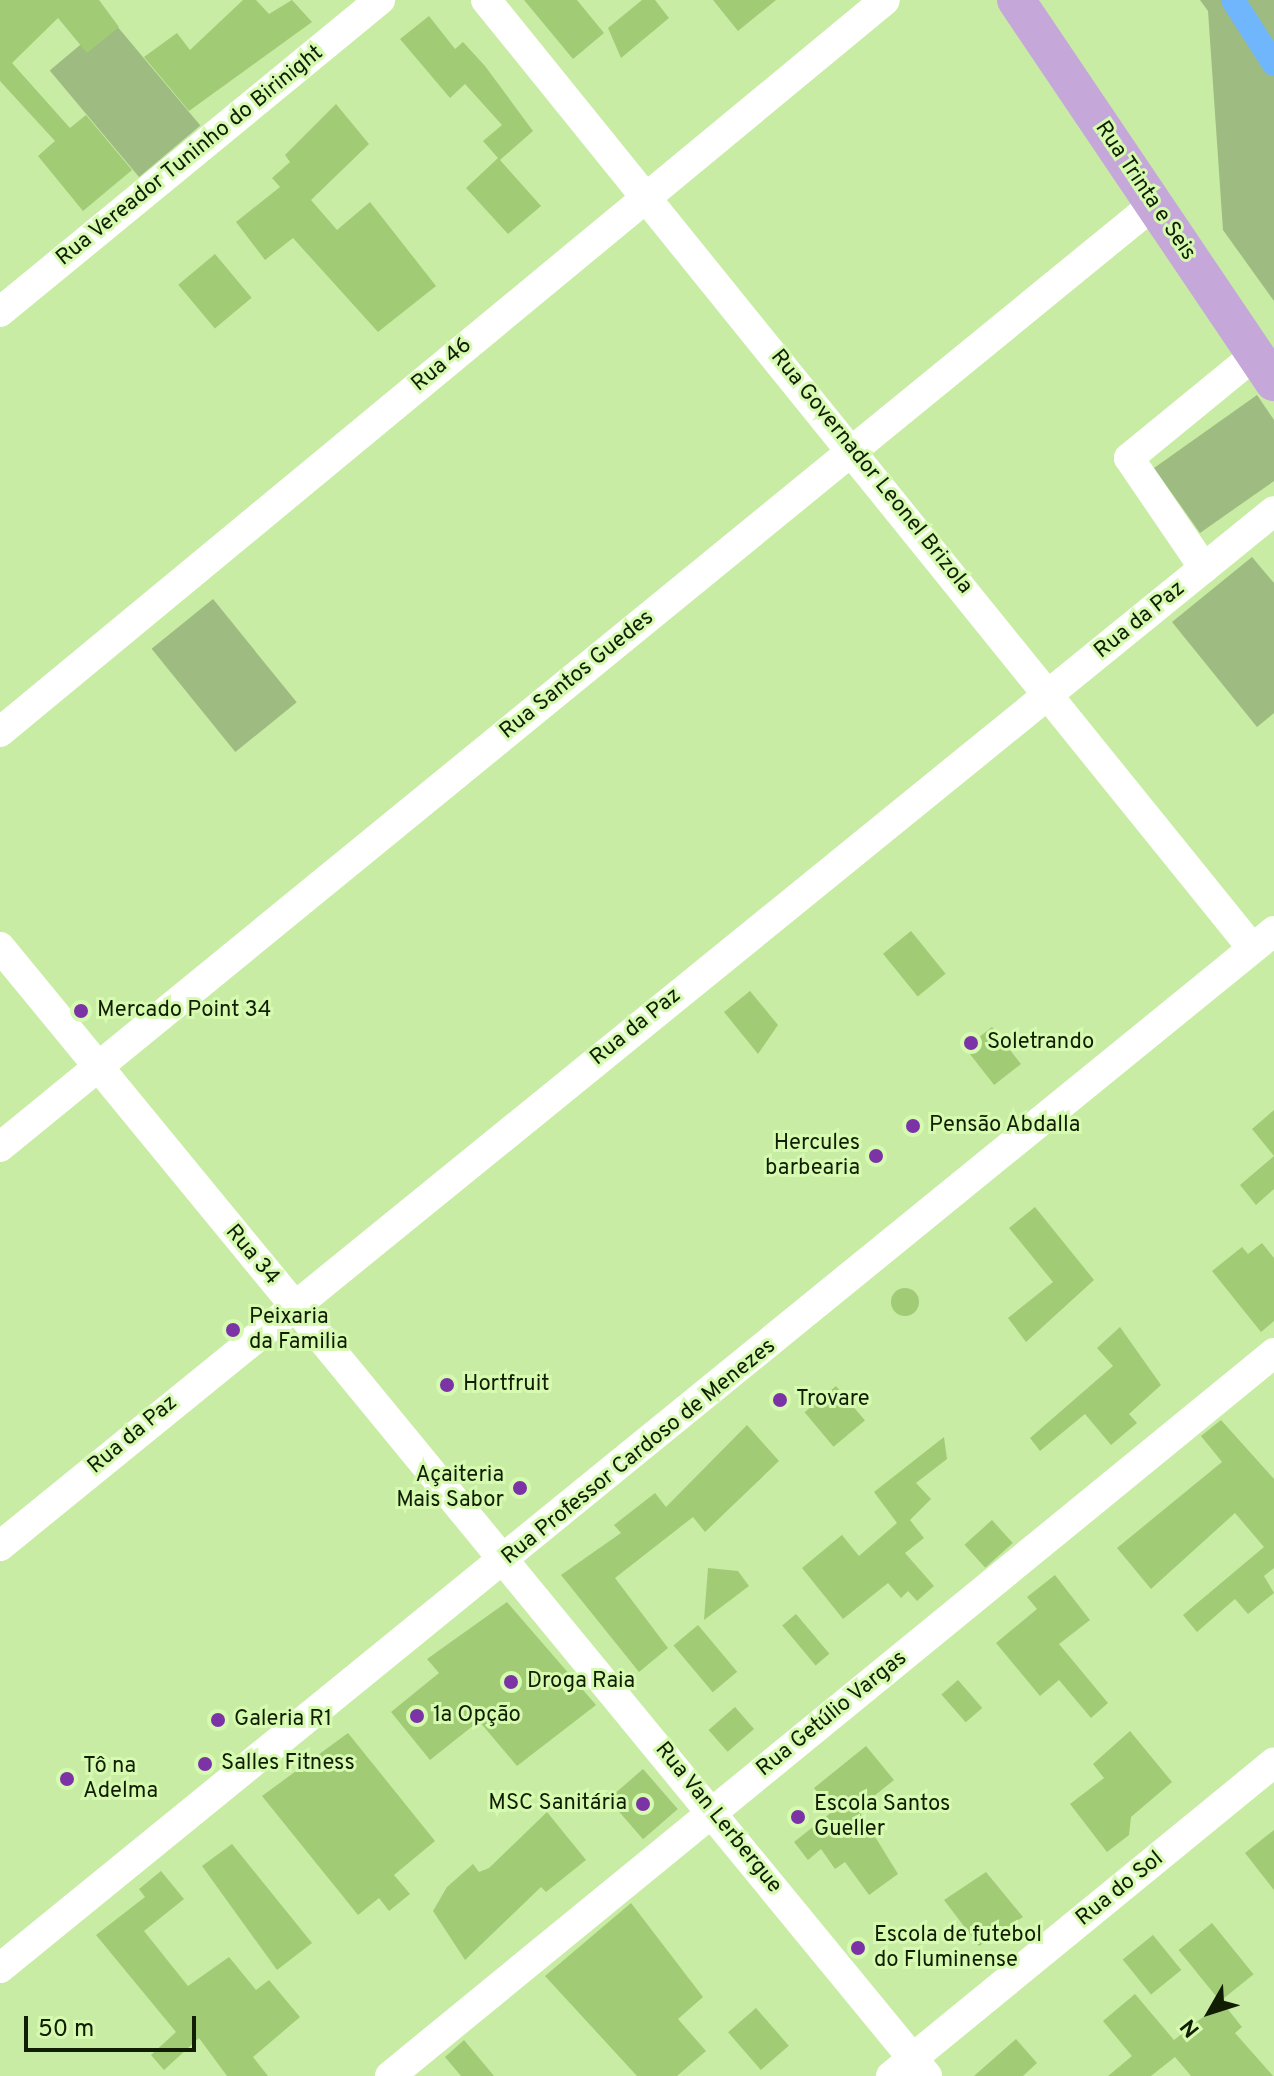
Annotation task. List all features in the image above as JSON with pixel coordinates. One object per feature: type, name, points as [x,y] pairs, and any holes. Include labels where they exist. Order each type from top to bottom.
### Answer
[{"type":"main road","name":"Rua Trinta e Seis","points":[[1016,0],[1265,369]]},
{"type":"street","name":"Rua Vereador Tuninho do Birinight","points":[[0,312],[380,0]]},
{"type":"street","name":"Rua Governador Leonel Brizola","points":[[486,0],[854,449],[1049,695],[1263,939]]},
{"type":"street","name":"Rua 46","points":[[0,732],[885,0]]},
{"type":"street","name":"Rua Santos Guedes","points":[[0,1147],[1154,204]]},
{"type":"street","points":[[1204,568],[1129,458],[1265,369]]},
{"type":"street","name":"Rua da Paz","points":[[0,1546],[292,1303],[1274,511]]},
{"type":"street","name":"Rua Professor Cardoso de Menezes","points":[[0,1968],[505,1562],[1263,939]]},
{"type":"street","name":"Rua 34","points":[[0,947],[505,1562]]},
{"type":"street","name":"Rua Getúlio Vargas","points":[[390,2076],[1274,1353]]},
{"type":"street","name":"Rua Van Lerbergue","points":[[505,1562],[714,1811],[910,2070]]},
{"type":"street","name":"Rua do Sol","points":[[910,2070],[1274,1763]]},
{"type":"green space","points":[[1200,0],[1274,0],[1274,301],[1223,230],[1208,11]]},
{"type":"green space","points":[[111,19],[200,125],[139,177],[50,70]]},
{"type":"green space","points":[[1257,395],[1274,420],[1274,481],[1200,533],[1154,468]]},
{"type":"green space","points":[[1252,557],[1274,583],[1274,713],[1257,727],[1172,622]]},
{"type":"green space","points":[[213,599],[297,702],[235,752],[152,649]]},
{"type":"building","points":[[0,0],[99,0],[119,27],[87,53],[58,18],[12,63],[70,128],[86,115],[132,170],[83,211],[38,156],[55,141],[0,81]]},
{"type":"building","points":[[243,0],[256,0],[269,14],[292,0],[312,22],[189,111],[144,57],[177,33],[190,50]]},
{"type":"building","points":[[524,0],[577,0],[604,33],[573,59]]},
{"type":"building","points":[[642,0],[655,0],[669,18],[621,58],[608,28]]},
{"type":"building","points":[[713,0],[776,0],[738,31]]},
{"type":"building","points":[[429,16],[455,49],[463,42],[485,66],[533,131],[500,160],[541,206],[508,234],[466,188],[498,158],[483,141],[502,125],[465,84],[450,98],[400,39]]},
{"type":"building","points":[[336,104],[369,144],[311,200],[337,230],[370,202],[436,286],[378,332],[293,238],[265,260],[236,222],[280,187],[272,178],[290,162],[285,155]]},
{"type":"building","points":[[215,254],[252,298],[215,329],[178,285]]},
{"type":"building","points":[[911,931],[946,974],[918,996],[883,954]]},
{"type":"building","points":[[750,991],[778,1025],[758,1054],[724,1012]]},
{"type":"building","points":[[992,1027],[1021,1064],[994,1085],[965,1048]]},
{"type":"building","points":[[1274,1110],[1274,1156],[1252,1129]]},
{"type":"building","points":[[1274,1156],[1274,1189],[1256,1205],[1240,1185]]},
{"type":"building","points":[[1035,1207],[1094,1280],[1026,1342],[1008,1318],[1053,1282],[1009,1228]]},
{"type":"building","points":[[1262,1243],[1274,1258],[1274,1321],[1261,1332],[1212,1271],[1242,1247],[1248,1254]]},
{"type":"building","points":[[905,1288],[915,1292],[919,1302],[915,1312],[905,1316],[895,1312],[891,1302],[895,1292]]},
{"type":"building","points":[[1120,1327],[1161,1385],[1129,1414],[1137,1423],[1111,1445],[1085,1414],[1040,1451],[1030,1438],[1113,1366],[1097,1348]]},
{"type":"building","points":[[836,1386],[865,1420],[834,1447],[805,1412]]},
{"type":"building","points":[[1221,1420],[1274,1479],[1274,1568],[1264,1576],[1274,1593],[1248,1614],[1235,1599],[1197,1632],[1183,1615],[1264,1547],[1235,1513],[1151,1589],[1117,1548],[1222,1462],[1201,1436]]},
{"type":"building","points":[[747,1425],[779,1461],[705,1532],[693,1517],[615,1578],[668,1648],[639,1672],[561,1575],[621,1533],[614,1525],[655,1493],[666,1507]]},
{"type":"building","points":[[944,1437],[947,1459],[916,1483],[931,1499],[910,1520],[924,1538],[905,1553],[934,1586],[917,1601],[908,1591],[901,1598],[888,1583],[843,1619],[802,1568],[842,1535],[859,1556],[897,1523],[874,1492]]},
{"type":"building","points":[[992,1520],[1013,1543],[985,1568],[965,1545]]},
{"type":"building","points":[[708,1568],[738,1571],[749,1586],[704,1620]]},
{"type":"building","points":[[1055,1575],[1090,1620],[1059,1644],[1108,1703],[1091,1718],[1059,1680],[1040,1696],[996,1643],[1037,1609],[1027,1597]]},
{"type":"building","name":"Droga Raia","points":[[507,1602],[596,1705],[517,1766],[479,1721],[430,1760],[391,1712],[439,1673],[427,1659]]},
{"type":"building","points":[[796,1614],[829,1654],[816,1665],[782,1626]]},
{"type":"building","points":[[698,1625],[737,1672],[713,1692],[673,1646]]},
{"type":"building","points":[[958,1680],[982,1708],[966,1722],[941,1694]]},
{"type":"building","points":[[735,1707],[754,1729],[728,1752],[709,1730]]},
{"type":"building","points":[[1130,1731],[1172,1782],[1131,1817],[1129,1835],[1107,1852],[1070,1804],[1104,1778],[1093,1764]]},
{"type":"building","points":[[348,1733],[435,1841],[394,1875],[410,1894],[389,1911],[379,1898],[358,1915],[262,1796]]},
{"type":"building","points":[[866,1746],[894,1780],[858,1809],[898,1874],[869,1895],[845,1862],[835,1869],[821,1849],[808,1860],[794,1842],[833,1811],[814,1788]]},
{"type":"building","name":"MSC Sanitária","points":[[643,1769],[678,1809],[643,1839],[608,1799]]},
{"type":"building","points":[[547,1812],[586,1860],[546,1892],[541,1887],[465,1960],[433,1911],[447,1887],[473,1864],[479,1872],[489,1868]]},
{"type":"building","points":[[1274,1830],[1274,1890],[1245,1853]]},
{"type":"building","points":[[232,1844],[312,1943],[277,1970],[202,1866]]},
{"type":"building","points":[[161,1871],[184,1899],[144,1931],[188,1986],[229,1957],[256,1990],[269,1980],[300,2017],[253,2057],[268,2076],[227,2076],[199,2038],[164,2070],[151,2055],[176,2032],[96,1935],[145,1897],[139,1889]]},
{"type":"building","points":[[986,1872],[1023,1917],[979,1946],[944,1900]]},
{"type":"building","points":[[631,1903],[703,1997],[678,2019],[706,2051],[677,2076],[637,2076],[545,1976]]},
{"type":"building","points":[[1212,1923],[1254,1974],[1220,2001],[1179,1950]]},
{"type":"building","points":[[1153,1935],[1181,1970],[1151,1995],[1123,1960]]},
{"type":"building","points":[[1135,1994],[1174,2040],[1222,2002],[1242,2027],[1235,2033],[1273,2076],[1191,2076],[1175,2057],[1151,2076],[1108,2076],[1132,2056],[1103,2021]]},
{"type":"building","points":[[756,2008],[789,2046],[761,2070],[728,2032]]},
{"type":"building","points":[[1016,2039],[1037,2063],[1023,2076],[974,2076]]},
{"type":"building","points":[[464,2040],[494,2076],[461,2076],[445,2057]]},
{"type":"waterway","points":[[1233,0],[1274,64]]},
{"type":"place","name":"Mercado Point 34","points":[[81,1011]]},
{"type":"place","name":"Soletrando","points":[[971,1043]]},
{"type":"place","name":"Pensão Abdalla","points":[[913,1126]]},
{"type":"place","name":"Hercules barbearia","points":[[876,1156]]},
{"type":"place","name":"Peixaria da Familia","points":[[233,1330]]},
{"type":"place","name":"Hortfruit","points":[[447,1385]]},
{"type":"place","name":"Trovare","points":[[780,1400]]},
{"type":"place","name":"Açaiteria Mais Sabor","points":[[520,1488]]},
{"type":"place","name":"Droga Raia","points":[[511,1682]]},
{"type":"place","name":"1a Opção","points":[[417,1716]]},
{"type":"place","name":"Galeria R1","points":[[218,1720]]},
{"type":"place","name":"Salles Fitness","points":[[205,1764]]},
{"type":"place","name":"Tô na Adelma","points":[[67,1779]]},
{"type":"place","name":"MSC Sanitária","points":[[643,1804]]},
{"type":"place","name":"Escola Santos Gueller","points":[[798,1817]]},
{"type":"place","name":"Escola de futebol do Fluminense","points":[[858,1948]]}]
